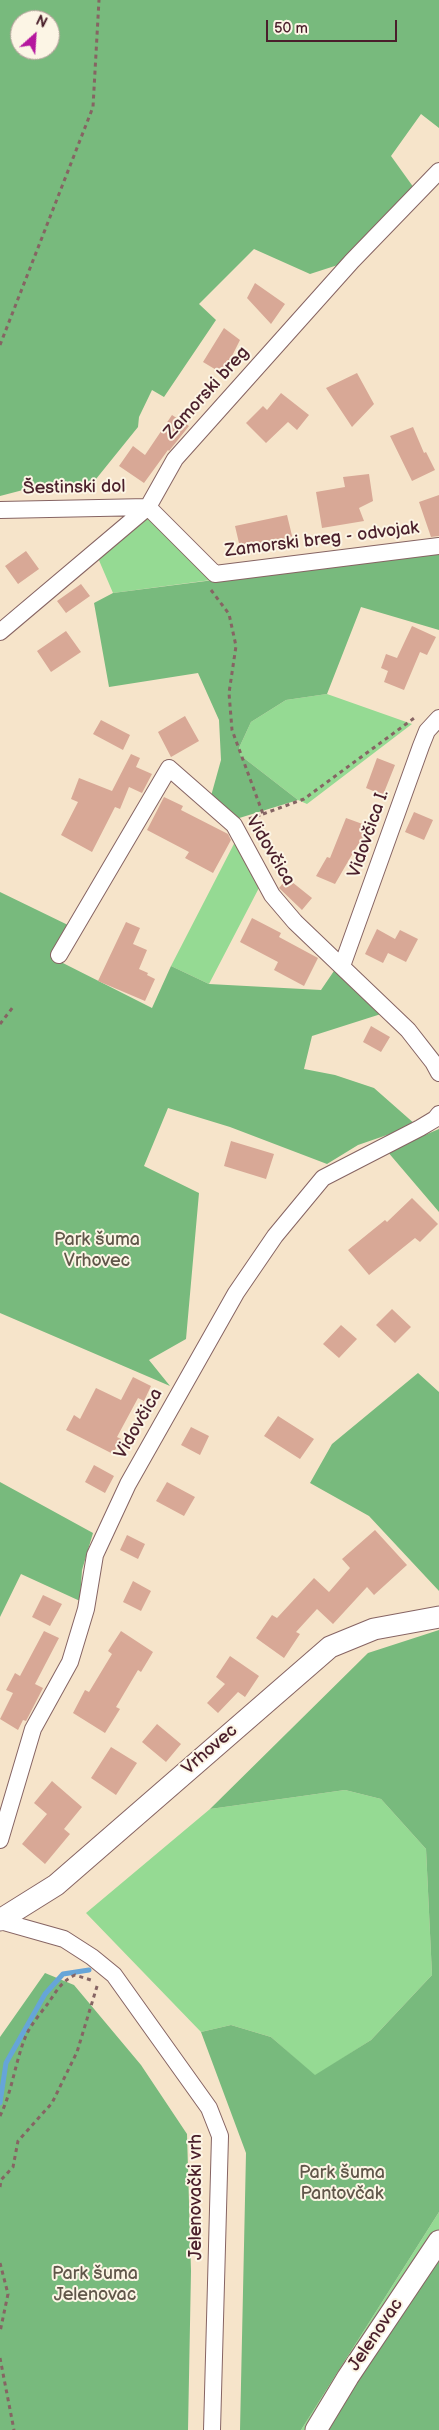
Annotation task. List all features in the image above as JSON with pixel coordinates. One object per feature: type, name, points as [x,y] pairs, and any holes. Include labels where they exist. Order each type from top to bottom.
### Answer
[{"type":"street","name":"Zamorski breg","points":[[0,632],[148,506],[175,459],[352,261],[439,171]]},
{"type":"street","name":"Šestinski dol","points":[[0,510],[148,506]]},
{"type":"street","name":"Zamorski breg - odvojak","points":[[148,506],[215,574],[439,546]]},
{"type":"street","name":"Vidovčica I.","points":[[342,966],[432,716]]},
{"type":"street","name":"Vidovčica","points":[[59,955],[168,768],[234,825],[272,895],[295,922],[408,1030],[433,1062],[439,1074]]},
{"type":"street","name":"Vidovčica","points":[[0,1840],[33,1729],[70,1662],[86,1609],[95,1555],[128,1484],[236,1293],[274,1236],[323,1178],[420,1128],[435,1119],[439,1114]]},
{"type":"street","name":"Vrhovec","points":[[0,1921],[56,1885],[330,1647],[374,1629],[439,1617]]},
{"type":"street","name":"Jelenovački vrh","points":[[0,1921],[64,1939],[92,1957],[114,1975],[209,2108],[220,2136],[212,2430]]},
{"type":"street","name":"Jelenovac","points":[[316,2430],[348,2378],[439,2241]]},
{"type":"path","points":[[0,345],[93,107],[99,0]]},
{"type":"path","points":[[215,574],[209,587],[229,614],[236,646],[229,693],[232,730],[263,814]]},
{"type":"path","points":[[234,825],[304,799],[412,719],[432,716]]},
{"type":"path","points":[[0,1024],[13,1007]]},
{"type":"path","points":[[0,2116],[6,2104],[15,2067],[26,2036],[64,1980],[75,1975],[98,1983],[114,1975]]},
{"type":"path","points":[[0,2187],[1,2180],[14,2167],[18,2141],[52,2103],[77,2052],[98,1983]]},
{"type":"path","points":[[0,2263],[8,2294],[0,2332]]},
{"type":"path","points":[[0,2358],[6,2378],[5,2390],[14,2430]]},
{"type":"path","points":[[0,2377],[6,2378]]},
{"type":"green space","points":[[0,0],[439,0],[439,128],[421,114],[391,156],[414,188],[344,263],[310,274],[254,249],[199,304],[216,320],[164,397],[152,390],[139,417],[138,427],[92,484],[23,490],[0,496]]},
{"type":"green space","points":[[147,515],[211,580],[113,593],[98,558]]},
{"type":"green space","points":[[439,551],[439,630],[361,607],[327,694],[286,700],[251,722],[239,748],[240,755],[298,800],[236,819],[211,796],[221,760],[219,720],[198,673],[109,687],[94,603],[113,593]]},
{"type":"green space","points":[[327,694],[412,724],[307,804],[298,800],[240,755],[239,748],[251,722],[286,700]]},
{"type":"green space","points":[[237,838],[261,884],[209,984],[171,966]]},
{"type":"green space","name":"Park šuma Vrhovec","points":[[0,892],[70,926],[51,957],[152,1008],[171,966],[209,984],[321,990],[336,968],[381,1014],[312,1036],[304,1069],[335,1075],[374,1088],[416,1125],[358,1145],[327,1164],[230,1127],[168,1108],[144,1166],[199,1193],[186,1339],[149,1360],[170,1386],[0,1313]]},
{"type":"green space","points":[[439,1129],[439,1212],[387,1151]]},
{"type":"green space","points":[[418,1373],[439,1392],[439,1591],[369,1516],[310,1483],[332,1444]]},
{"type":"green space","points":[[0,1482],[93,1533],[82,1570],[80,1601],[21,1574],[0,1617]]},
{"type":"green space","name":"Park šuma Pantovčak","points":[[439,1630],[439,2212],[301,2430],[240,2430],[246,2153],[201,2032],[231,2025],[271,2037],[315,2075],[371,2040],[432,1975],[426,1849],[381,1799],[345,1790],[210,1809],[368,1653]]},
{"type":"green space","points":[[345,1790],[381,1799],[426,1849],[432,1975],[371,2040],[315,2076],[271,2037],[231,2025],[201,2032],[86,1913],[210,1809]]},
{"type":"green space","name":"Park šuma Jelenovac","points":[[45,1973],[74,1985],[141,2065],[187,2134],[191,2271],[188,2430],[0,2430],[0,2037]]},
{"type":"green space","points":[[439,2212],[439,2232],[311,2430],[301,2430]]},
{"type":"green space","points":[[439,2253],[439,2430],[328,2430],[359,2377]]},
{"type":"building","points":[[255,283],[285,304],[271,324],[247,298]]},
{"type":"building","points":[[224,328],[240,340],[223,374],[203,362]]},
{"type":"building","points":[[357,373],[374,404],[352,427],[326,388]]},
{"type":"building","points":[[281,393],[309,415],[297,430],[288,422],[266,443],[246,423],[263,406],[267,410]]},
{"type":"building","points":[[172,415],[189,426],[168,450],[144,483],[119,466],[133,446],[145,455]]},
{"type":"building","points":[[413,427],[424,453],[426,452],[435,470],[412,481],[390,436]]},
{"type":"building","points":[[369,474],[373,501],[359,508],[364,521],[322,528],[316,492],[345,487],[343,477]]},
{"type":"building","points":[[439,495],[439,536],[431,537],[419,502]]},
{"type":"building","points":[[287,515],[294,544],[242,556],[235,526]]},
{"type":"building","points":[[26,551],[39,569],[18,584],[5,566]]},
{"type":"building","points":[[81,584],[90,596],[66,613],[57,601]]},
{"type":"building","points":[[412,626],[436,637],[427,655],[420,652],[404,690],[384,682],[388,671],[381,668],[386,654],[397,658]]},
{"type":"building","points":[[66,631],[81,652],[51,672],[37,651]]},
{"type":"building","points":[[185,716],[199,741],[171,757],[158,732]]},
{"type":"building","points":[[101,720],[130,735],[123,750],[93,734]]},
{"type":"building","points":[[131,754],[140,758],[136,767],[152,774],[142,793],[129,787],[120,809],[115,807],[92,852],[61,835],[78,802],[71,799],[79,778],[112,791]]},
{"type":"building","points":[[377,758],[395,765],[383,795],[366,788]]},
{"type":"building","points":[[164,797],[183,806],[181,810],[228,834],[231,840],[213,873],[185,858],[189,852],[147,830]]},
{"type":"building","points":[[414,812],[433,820],[424,840],[405,832]]},
{"type":"building","points":[[346,818],[368,826],[359,847],[357,846],[335,884],[316,876],[327,857],[330,858]]},
{"type":"building","points":[[287,878],[312,898],[302,910],[279,888]]},
{"type":"building","points":[[252,918],[281,933],[279,937],[318,958],[304,986],[274,970],[278,962],[240,942]]},
{"type":"building","points":[[126,922],[140,928],[133,944],[147,950],[139,969],[155,979],[145,1001],[98,981]]},
{"type":"building","points":[[377,929],[395,939],[400,930],[418,939],[406,962],[388,953],[383,963],[365,954]]},
{"type":"building","points":[[371,1026],[390,1037],[381,1052],[363,1042]]},
{"type":"building","points":[[231,1141],[274,1154],[266,1179],[224,1166]]},
{"type":"building","points":[[412,1198],[438,1224],[420,1242],[415,1238],[369,1275],[348,1250],[385,1220],[387,1222]]},
{"type":"building","points":[[392,1309],[411,1327],[395,1343],[376,1325]]},
{"type":"building","points":[[341,1325],[357,1339],[339,1358],[323,1344]]},
{"type":"building","points":[[133,1377],[151,1386],[144,1401],[138,1398],[117,1437],[121,1439],[113,1454],[66,1430],[74,1415],[80,1419],[96,1388],[121,1400]]},
{"type":"building","points":[[278,1416],[314,1439],[300,1459],[264,1436]]},
{"type":"building","points":[[191,1427],[209,1436],[200,1455],[181,1445]]},
{"type":"building","points":[[94,1465],[114,1476],[105,1493],[85,1482]]},
{"type":"building","points":[[167,1482],[195,1497],[184,1516],[156,1501]]},
{"type":"building","points":[[375,1530],[407,1565],[374,1595],[367,1587],[333,1624],[317,1609],[296,1632],[300,1634],[284,1658],[256,1638],[272,1615],[277,1618],[314,1578],[329,1592],[350,1568],[342,1559]]},
{"type":"building","points":[[127,1535],[145,1544],[138,1559],[120,1550]]},
{"type":"building","points":[[133,1581],[151,1591],[141,1611],[123,1602]]},
{"type":"building","points":[[43,1595],[62,1604],[50,1626],[32,1617]]},
{"type":"building","points":[[44,1631],[59,1638],[35,1684],[43,1688],[26,1721],[23,1720],[18,1730],[0,1719],[13,1693],[6,1690],[15,1673],[20,1676]]},
{"type":"building","points":[[121,1631],[153,1652],[141,1672],[138,1670],[116,1707],[120,1709],[105,1733],[73,1713],[85,1690],[89,1692],[112,1654],[108,1651]]},
{"type":"building","points":[[230,1656],[259,1676],[245,1697],[238,1692],[218,1713],[207,1703],[225,1684],[216,1677]]},
{"type":"building","points":[[157,1724],[181,1744],[166,1762],[142,1742]]},
{"type":"building","points":[[111,1747],[137,1763],[116,1795],[91,1778]]},
{"type":"building","points":[[52,1781],[82,1807],[64,1829],[70,1834],[45,1864],[22,1844],[47,1814],[34,1803]]},
{"type":"waterway","points":[[0,2103],[6,2063],[45,1994],[63,1974],[89,1970]]}]
